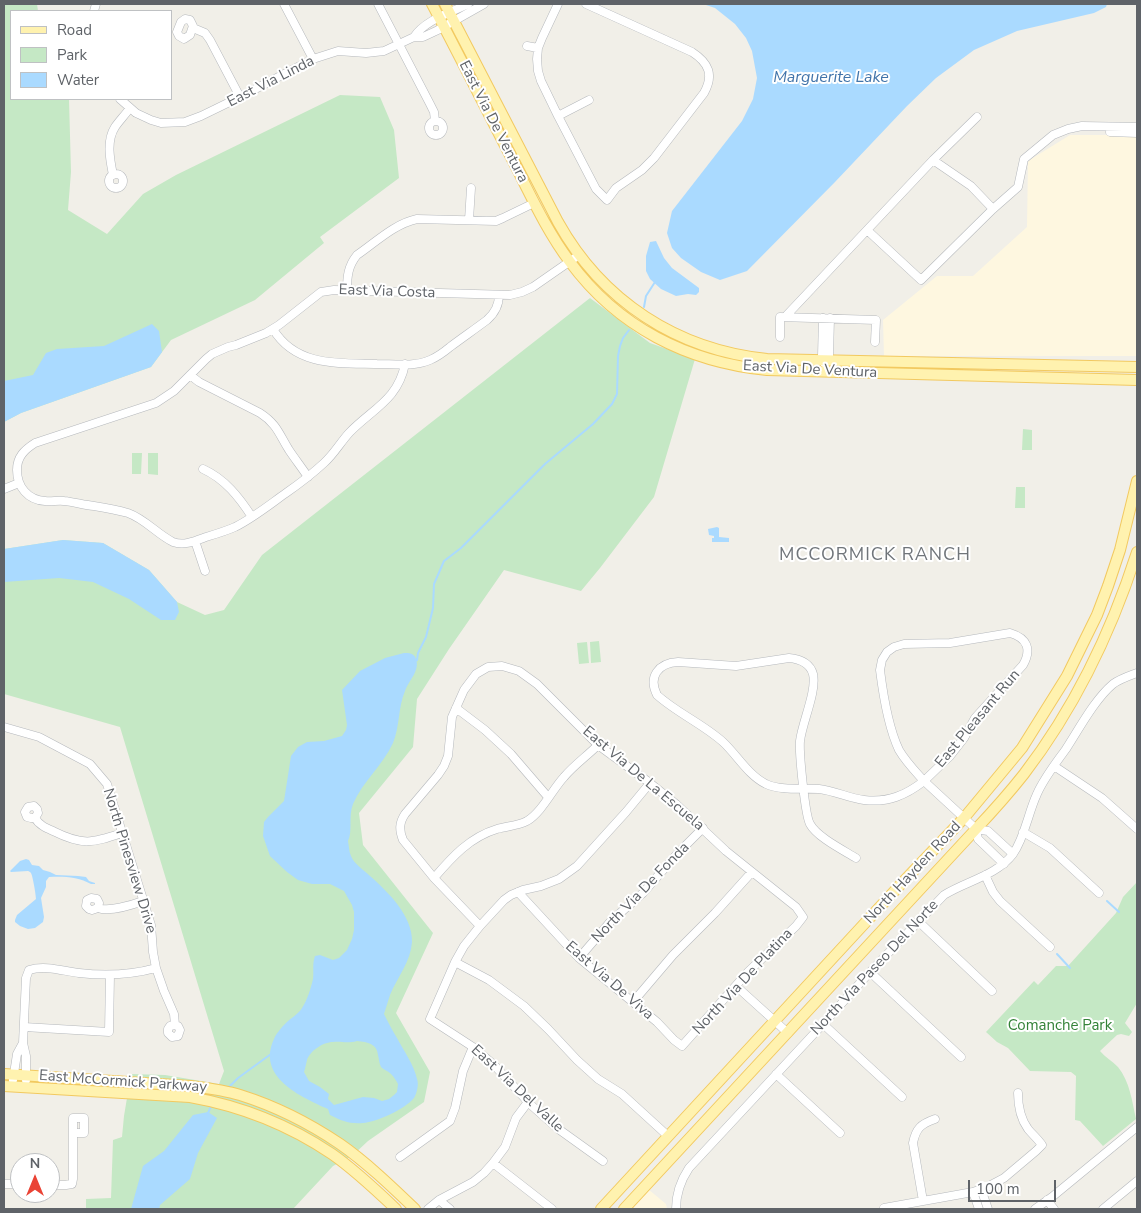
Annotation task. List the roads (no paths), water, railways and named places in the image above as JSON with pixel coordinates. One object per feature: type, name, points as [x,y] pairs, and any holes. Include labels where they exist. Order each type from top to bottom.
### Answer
[{"type":"main road","name":"East Via De Ventura","points":[[432,4],[552,236],[570,262],[596,293],[623,316],[651,335],[713,361],[767,370],[1137,380]]},
{"type":"main road","name":"East Via De Ventura","points":[[450,13],[558,222],[578,255],[602,283],[626,304],[657,325],[715,349],[741,355],[774,359],[1137,367]]},
{"type":"main road","name":"North Hayden Road","points":[[600,1209],[964,818],[1022,748],[1068,676],[1097,615],[1111,580],[1120,550],[1137,481]]},
{"type":"main road","name":"North Hayden Road","points":[[624,1209],[976,829],[1024,774],[1062,720],[1092,667],[1124,593],[1137,552]]},
{"type":"main road","name":"East McCormick Parkway","points":[[9,1075],[190,1086],[239,1095],[295,1118],[340,1144],[379,1175],[415,1209]]},
{"type":"main road","name":"East McCormick Parkway","points":[[8,1087],[190,1097],[213,1101],[257,1114],[293,1130],[333,1154],[396,1209]]},
{"type":"street","points":[[284,4],[313,59]]},
{"type":"street","points":[[378,4],[430,104],[435,121]]},
{"type":"street","points":[[450,13],[468,4]]},
{"type":"street","points":[[450,13],[484,4]]},
{"type":"street","points":[[558,4],[538,48],[537,59],[540,76],[558,116],[596,189],[607,200],[616,188],[642,170],[654,158],[707,88],[709,72],[701,58],[692,52],[586,4]]},
{"type":"street","name":"East Via Linda","points":[[121,100],[136,113],[161,123],[185,122],[240,97],[313,59],[338,51],[375,52],[384,51],[399,45],[414,38],[418,31],[442,23],[450,13]]},
{"type":"street","points":[[193,28],[205,33],[210,40],[240,97]]},
{"type":"street","points":[[527,46],[538,48]]},
{"type":"street","points":[[558,116],[589,100]]},
{"type":"street","points":[[114,175],[110,149],[111,138],[114,129],[130,108]]},
{"type":"street","points":[[785,317],[933,160],[977,117]]},
{"type":"street","points":[[867,230],[922,280],[993,209],[1018,187],[1024,159],[1053,135],[1082,126],[1137,127]]},
{"type":"street","points":[[1074,128],[1081,131],[1137,133]]},
{"type":"street","points":[[933,160],[971,186],[993,209]]},
{"type":"street","points":[[469,220],[471,188]]},
{"type":"street","points":[[346,290],[348,274],[357,255],[407,221],[416,219],[496,221],[534,203]]},
{"type":"street","name":"East Via Costa","points":[[18,483],[18,460],[27,448],[156,403],[174,391],[212,354],[243,343],[273,329],[321,292],[346,290],[510,294],[522,292],[533,287],[578,255]]},
{"type":"street","points":[[273,329],[277,337],[292,350],[323,362],[405,364],[424,362],[432,359],[460,340],[494,314],[500,295]]},
{"type":"street","points":[[780,337],[780,317],[876,320],[876,342]]},
{"type":"street","points":[[821,372],[825,360],[822,356],[826,318]]},
{"type":"street","points":[[4,489],[18,483],[25,492],[36,499],[64,501],[121,511],[139,518],[173,542],[185,544],[195,541],[235,527],[308,477],[333,453],[349,434],[391,396],[402,378],[405,364]]},
{"type":"street","points":[[190,375],[199,382],[260,413],[274,424],[308,477]]},
{"type":"street","points":[[342,428],[349,434]]},
{"type":"street","points":[[203,469],[230,487],[252,517]]},
{"type":"street","points":[[195,541],[205,571]]},
{"type":"street","name":"East Pleasant Run","points":[[856,858],[822,837],[810,824],[807,817],[804,788],[800,742],[814,683],[813,672],[807,664],[798,659],[789,658],[736,666],[671,662],[661,667],[654,679],[657,696],[711,732],[755,777],[764,783],[774,787],[804,788],[821,789],[863,800],[873,800],[897,797],[913,790],[924,781],[950,756],[964,738],[975,718],[1023,665],[1027,658],[1028,650],[1025,643],[1018,636],[1010,633],[950,643],[894,646],[882,660],[880,670],[893,734],[900,751],[910,766],[924,781],[976,829],[988,831],[1013,854]]},
{"type":"street","name":"East Via De La Escuela","points":[[456,708],[464,690],[476,674],[488,667],[502,666],[519,672],[537,684],[598,745],[676,804],[751,873],[796,907],[804,917]]},
{"type":"street","name":"North Via Paseo Del Norte","points":[[676,1209],[680,1185],[689,1168],[918,921],[944,894],[1004,864],[1013,854],[1038,791],[1095,704],[1119,680],[1137,673]]},
{"type":"street","points":[[480,926],[434,878],[403,840],[400,833],[400,825],[405,814],[444,766],[448,756],[452,717],[456,708],[486,730],[511,754],[548,797]]},
{"type":"street","name":"North Pinesview Drive","points":[[4,727],[39,737],[90,764],[107,784],[151,925],[156,968],[174,1014],[175,1025]]},
{"type":"street","points":[[434,878],[464,846],[483,834],[498,828],[514,826],[536,814],[565,776],[598,745]]},
{"type":"street","points":[[1054,766],[1102,798],[1137,829]]},
{"type":"street","points":[[650,783],[577,866],[559,879],[518,892],[504,900],[464,946],[455,962],[489,980],[524,1006],[598,1079],[622,1094],[668,1136]]},
{"type":"street","points":[[34,818],[42,826],[80,842],[96,841],[122,833]]},
{"type":"street","name":"North Via De Fonda","points":[[579,958],[612,921],[643,893],[703,828]]},
{"type":"street","name":"East Pleasant Run","points":[[976,829],[978,839],[1004,864]]},
{"type":"street","points":[[1023,832],[1050,848],[1099,893]]},
{"type":"street","points":[[633,1002],[673,955],[751,873]]},
{"type":"street","points":[[985,875],[1000,902],[1050,947]]},
{"type":"street","name":"East Via De Viva","points":[[518,892],[579,958],[633,1002],[682,1046]]},
{"type":"street","points":[[98,908],[126,906],[144,901]]},
{"type":"street","name":"North Via De Platina","points":[[682,1046],[748,972],[804,917]]},
{"type":"street","points":[[918,921],[992,991]]},
{"type":"street","name":"East Via Del Valle","points":[[455,962],[430,1019],[473,1047],[494,1064],[528,1102],[557,1128],[603,1161]]},
{"type":"street","points":[[26,1087],[26,1056],[23,1043],[26,978],[29,970],[41,968],[94,975],[110,975],[136,973],[156,968]]},
{"type":"street","points":[[870,972],[961,1057]]},
{"type":"street","points":[[24,1027],[109,1032],[110,975]]},
{"type":"street","points":[[736,986],[788,1033]]},
{"type":"street","points":[[823,1024],[902,1097]]},
{"type":"street","points":[[8,1087],[9,1075],[23,1043]]},
{"type":"street","points":[[400,1157],[450,1122],[463,1071],[473,1047]]},
{"type":"street","points":[[776,1074],[840,1133]]},
{"type":"street","points":[[884,1208],[977,1190],[1004,1178],[1036,1151],[1042,1145],[1030,1131],[1021,1116],[1018,1108],[1018,1093]]},
{"type":"street","points":[[428,1209],[439,1200],[473,1182],[484,1173],[505,1147],[516,1118],[528,1102]]},
{"type":"street","points":[[922,1201],[913,1143],[914,1135],[924,1123],[935,1119]]},
{"type":"street","points":[[1034,1209],[1137,1127]]},
{"type":"street","points":[[60,1185],[72,1184],[73,1132]]},
{"type":"street","points":[[493,1163],[552,1209]]},
{"type":"street","points":[[1103,1209],[1137,1181]]},
{"type":"street","points":[[977,1190],[979,1209]]},
{"type":"street","points":[[977,1190],[988,1209]]},
{"type":"street","points":[[439,1200],[450,1209]]},
{"type":"street","points":[[1047,1200],[1054,1209]]},
{"type":"street","points":[[1112,1202],[1118,1209]]},
{"type":"water","name":"Marguerite Lake","points":[[703,4],[1107,4],[1106,7],[1094,13],[1017,31],[974,50],[936,78],[907,106],[747,271],[720,280],[701,272],[681,258],[672,248],[667,233],[672,211],[742,121],[753,99],[757,78],[752,51],[746,38],[735,24],[715,8]]},
{"type":"water","points":[[656,241],[664,258],[672,268],[699,288],[699,292],[696,295],[676,296],[661,289],[650,279],[646,271],[646,256],[650,242]]},
{"type":"water","points":[[152,324],[159,331],[162,352],[151,367],[21,413],[4,422],[4,381],[33,375],[46,353],[57,349],[104,346]]},
{"type":"water","points":[[719,528],[719,537],[729,538],[729,542],[712,542],[714,536],[709,535],[708,529]]},
{"type":"water","points":[[63,540],[103,543],[149,570],[177,602],[179,612],[175,620],[161,620],[129,599],[93,582],[59,578],[4,582],[4,549]]},
{"type":"water","points":[[404,653],[411,654],[416,659],[417,668],[403,697],[393,743],[353,804],[348,841],[352,859],[398,905],[404,914],[411,932],[412,942],[409,956],[390,995],[384,1014],[411,1063],[416,1074],[418,1086],[414,1098],[398,1110],[376,1120],[354,1123],[330,1115],[328,1109],[294,1092],[284,1084],[276,1075],[271,1064],[270,1052],[277,1033],[296,1015],[306,1002],[313,979],[315,956],[320,955],[333,960],[339,958],[347,950],[354,930],[352,905],[344,891],[330,884],[312,884],[298,880],[287,872],[270,856],[263,836],[264,822],[284,801],[291,756],[298,747],[307,742],[324,741],[342,736],[347,725],[342,690],[360,671],[385,658]],"holes":[[[357,1041],[371,1044],[376,1048],[381,1067],[391,1074],[398,1084],[397,1092],[389,1099],[382,1101],[363,1097],[334,1105],[328,1099],[329,1094],[309,1081],[304,1072],[307,1060],[314,1050],[321,1045],[329,1042]]]},
{"type":"water","points":[[26,859],[32,865],[39,866],[43,870],[56,875],[86,877],[95,884],[71,878],[49,877],[41,898],[43,922],[35,928],[28,929],[20,926],[15,920],[17,915],[36,899],[32,875],[28,871],[10,871],[20,861]]},
{"type":"water","points":[[208,1112],[217,1118],[198,1153],[190,1179],[160,1205],[159,1209],[131,1209],[143,1166],[164,1151],[193,1115]]},
{"type":"waterway","points":[[644,307],[646,296],[655,282]]},
{"type":"waterway","points":[[415,661],[426,637],[433,608],[434,584],[444,561],[461,548],[545,464],[593,424],[612,404],[617,394],[620,346],[629,330]]},
{"type":"waterway","points":[[1107,901],[1119,912]]},
{"type":"waterway","points":[[1057,954],[1070,968]]},
{"type":"waterway","points":[[228,1088],[238,1078],[271,1054]]},
{"type":"waterway","points":[[208,1113],[212,1104]]},
{"type":"district","name":"MCCORMICK RANCH","points":[[875,556]]},
{"type":"park label","name":"Comanche Park","points":[[1060,1026]]}]
